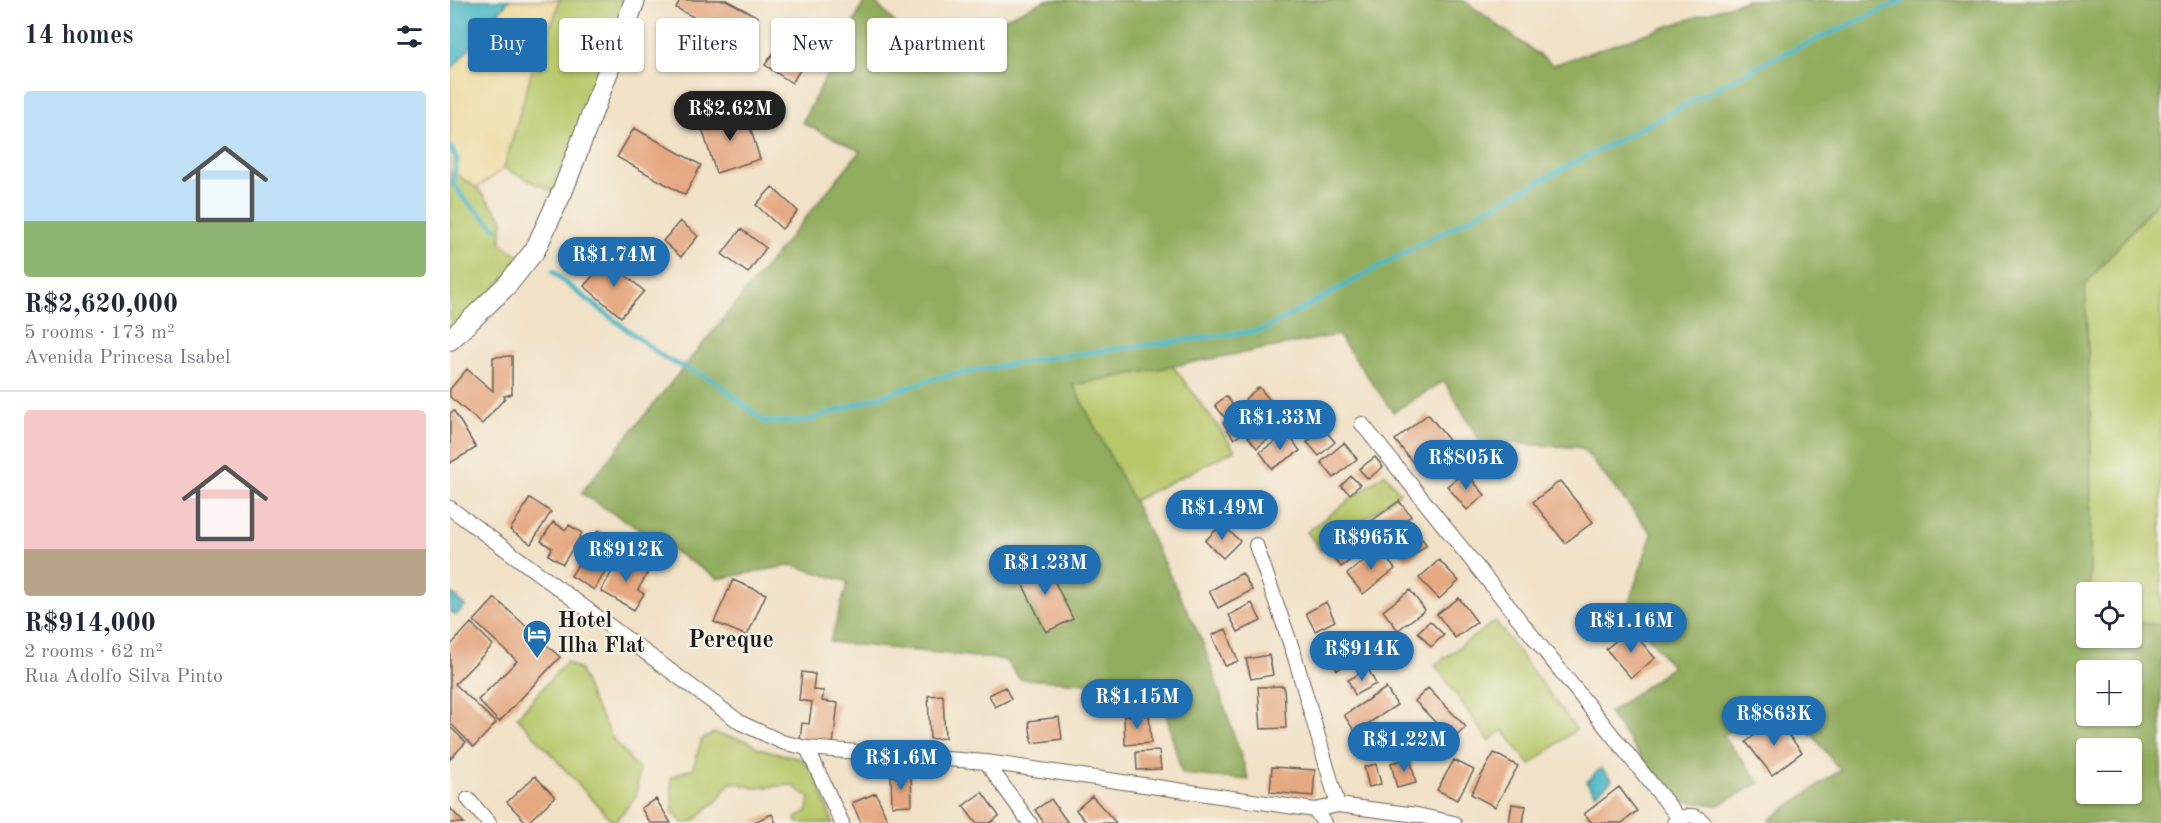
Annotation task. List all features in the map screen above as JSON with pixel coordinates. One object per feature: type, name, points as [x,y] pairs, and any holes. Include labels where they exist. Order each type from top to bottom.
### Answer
[{"type":"main road","points":[[450,340],[508,284],[527,262],[538,243],[563,190],[635,0]]},
{"type":"street","points":[[1362,424],[1677,821],[1691,816],[1697,817],[1704,823]]},
{"type":"street","points":[[450,508],[741,723],[782,742],[807,748],[986,762],[1315,810],[1338,805],[1446,822]]},
{"type":"street","points":[[1256,546],[1294,654],[1338,805]]},
{"type":"street","points":[[807,748],[842,823]]},
{"type":"street","points":[[986,762],[1030,823]]},
{"type":"street","points":[[468,799],[489,823]]},
{"type":"street","points":[[1315,810],[1324,823]]},
{"type":"green space","points":[[559,0],[630,0],[623,18],[559,18],[559,72],[602,72],[555,193],[504,168],[531,72],[547,72],[547,33]]},
{"type":"green space","points":[[865,0],[873,0],[890,18],[867,18],[867,72],[1007,72],[1006,18],[1046,0],[1463,0],[1553,65],[1746,0],[2161,0],[2161,197],[2085,285],[2091,428],[2090,582],[2076,582],[2076,648],[2142,648],[2142,623],[2161,624],[2161,823],[1772,823],[1769,820],[1840,770],[1781,695],[1723,736],[1760,783],[1718,805],[1672,800],[1609,713],[1672,667],[1627,608],[1652,534],[1582,448],[1480,441],[1444,381],[1393,412],[1338,335],[1073,385],[1136,506],[1203,643],[1249,780],[1182,774],[1164,707],[1097,710],[1087,683],[1020,679],[1005,660],[830,642],[848,582],[792,565],[718,579],[581,493],[860,151],[802,123],[828,72],[855,72],[855,20]]},
{"type":"green space","points":[[453,172],[477,188],[503,219],[501,243],[524,259],[450,333],[450,174]]},
{"type":"green space","points":[[2161,197],[2161,624],[2142,623],[2142,582],[2090,582],[2091,428],[2085,284]]},
{"type":"green space","points":[[1173,366],[1235,450],[1133,501],[1073,385]]},
{"type":"green space","points":[[1385,473],[1400,493],[1321,551],[1307,532]]},
{"type":"green space","points":[[1495,621],[1576,729],[1530,765],[1503,730],[1489,741],[1435,665]]},
{"type":"green space","points":[[566,662],[580,670],[591,699],[612,737],[639,770],[636,797],[614,823],[517,717]]},
{"type":"green space","points":[[714,733],[748,741],[758,748],[801,759],[815,774],[833,823],[797,823],[796,818],[808,810],[810,798],[792,785],[754,788],[733,782],[725,788],[718,800],[696,819],[683,823],[673,813],[671,777],[693,768],[702,739]]},
{"type":"sand","points":[[509,0],[559,0],[547,33],[547,18],[494,18]]},
{"type":"sand","points":[[468,49],[468,72],[531,72],[504,168],[477,188],[453,172],[450,174],[450,71]]},
{"type":"water","points":[[450,0],[509,0],[494,18],[468,18],[468,49],[450,71]]},
{"type":"water","points":[[1196,502],[1205,519],[1196,524],[1188,507]]},
{"type":"water","points":[[453,594],[465,606],[456,615],[450,612],[450,595]]},
{"type":"water","points":[[1601,768],[1612,780],[1596,794],[1586,782]]},
{"type":"building","points":[[680,0],[726,0],[758,17],[695,18],[676,8]]},
{"type":"building","points":[[771,56],[771,69],[765,65]]},
{"type":"building","points":[[776,72],[799,72],[792,83]]},
{"type":"building","points":[[745,111],[760,159],[716,173],[701,125]]},
{"type":"building","points":[[634,128],[701,165],[685,195],[617,157]]},
{"type":"building","points":[[772,187],[798,211],[782,229],[756,205]]},
{"type":"building","points":[[680,221],[698,236],[681,257],[663,241]]},
{"type":"building","points":[[741,229],[766,248],[748,273],[722,254]]},
{"type":"building","points":[[607,259],[644,291],[621,317],[584,286]]},
{"type":"building","points":[[512,356],[512,394],[504,396],[505,398],[482,424],[450,397],[450,389],[467,369],[493,391],[493,357]]},
{"type":"building","points":[[1259,387],[1284,417],[1269,429],[1245,399]]},
{"type":"building","points":[[1226,396],[1236,409],[1225,418],[1215,405]]},
{"type":"building","points":[[454,411],[476,448],[450,463],[450,413]]},
{"type":"building","points":[[1239,412],[1250,428],[1234,439],[1223,423]]},
{"type":"building","points":[[1428,414],[1451,443],[1418,469],[1395,440]]},
{"type":"building","points":[[1323,428],[1335,442],[1319,456],[1307,442]]},
{"type":"building","points":[[1259,429],[1267,440],[1257,448],[1248,437]]},
{"type":"building","points":[[1288,433],[1300,451],[1272,469],[1260,452]]},
{"type":"building","points":[[1344,443],[1357,459],[1334,478],[1321,462]]},
{"type":"building","points":[[1375,457],[1383,467],[1368,479],[1359,469]]},
{"type":"building","points":[[1465,472],[1485,495],[1467,510],[1447,486]]},
{"type":"building","points":[[1351,476],[1360,485],[1350,494],[1341,486]]},
{"type":"building","points":[[1560,481],[1593,522],[1565,543],[1533,502]]},
{"type":"building","points":[[530,498],[551,512],[531,544],[510,530]]},
{"type":"building","points":[[1399,501],[1411,516],[1341,567],[1329,552]]},
{"type":"building","points":[[553,522],[566,530],[569,525],[582,533],[563,564],[548,555],[552,548],[541,541]]},
{"type":"building","points":[[1409,523],[1427,545],[1406,561],[1389,540]]},
{"type":"building","points":[[1222,524],[1240,541],[1223,558],[1205,541]]},
{"type":"building","points":[[598,530],[622,545],[594,590],[571,576]]},
{"type":"building","points":[[646,548],[663,559],[656,571],[647,565],[650,560],[642,555]]},
{"type":"building","points":[[1379,549],[1395,569],[1363,594],[1347,574]]},
{"type":"building","points":[[621,556],[648,572],[638,590],[644,594],[634,610],[601,591]]},
{"type":"building","points":[[1044,560],[1073,619],[1046,632],[1017,573]]},
{"type":"building","points":[[1439,560],[1459,581],[1439,599],[1419,578]]},
{"type":"building","points":[[1242,573],[1252,590],[1218,608],[1209,591]]},
{"type":"building","points":[[733,580],[766,594],[747,636],[714,622]]},
{"type":"building","points":[[1410,590],[1425,610],[1398,630],[1383,611]]},
{"type":"building","name":"Hotel Ilha Flat","points":[[495,598],[560,657],[499,722],[478,700],[517,661],[474,621]]},
{"type":"building","points":[[1459,598],[1477,622],[1455,638],[1437,614]]},
{"type":"building","points":[[1326,602],[1335,621],[1315,631],[1306,613]]},
{"type":"building","points":[[1252,603],[1261,621],[1238,632],[1229,615]]},
{"type":"building","points":[[1430,621],[1444,635],[1431,647],[1418,632]]},
{"type":"building","name":"Hotel Ilha Flat","points":[[471,623],[493,645],[455,684],[496,723],[474,747],[450,723],[450,646]]},
{"type":"building","points":[[1226,629],[1238,661],[1225,666],[1212,635]]},
{"type":"building","points":[[1630,629],[1655,658],[1631,678],[1606,649]]},
{"type":"building","points":[[1346,633],[1359,658],[1337,670],[1324,645]]},
{"type":"building","points":[[1269,655],[1273,675],[1251,679],[1246,659]]},
{"type":"building","points":[[1368,669],[1376,684],[1355,695],[1348,680]]},
{"type":"building","points":[[802,672],[815,674],[813,690],[824,691],[822,701],[838,703],[833,745],[800,741],[802,723],[809,724],[812,702],[799,700]]},
{"type":"building","points":[[1284,686],[1286,728],[1261,729],[1258,687]]},
{"type":"building","points":[[1005,687],[1011,699],[995,707],[989,695]]},
{"type":"building","points":[[1386,688],[1397,705],[1355,732],[1344,715]]},
{"type":"building","points":[[1428,688],[1466,727],[1452,740],[1415,701]]},
{"type":"building","points":[[943,695],[945,738],[930,739],[928,696]]},
{"type":"building","points":[[1149,715],[1151,743],[1125,745],[1124,716]]},
{"type":"building","points":[[1059,717],[1062,739],[1032,743],[1029,721]]},
{"type":"building","points":[[1775,718],[1802,752],[1772,775],[1746,742]]},
{"type":"building","points":[[450,727],[466,742],[450,759]]},
{"type":"building","points":[[1401,730],[1406,748],[1378,755],[1374,736]]},
{"type":"building","points":[[1159,751],[1161,769],[1137,770],[1136,752]]},
{"type":"building","points":[[1494,753],[1518,766],[1495,807],[1471,794]]},
{"type":"building","points":[[1410,758],[1416,783],[1397,788],[1391,763]]},
{"type":"building","points":[[1454,760],[1474,770],[1457,800],[1437,790]]},
{"type":"building","points":[[1376,764],[1381,784],[1369,787],[1364,767]]},
{"type":"building","points":[[1272,767],[1315,770],[1313,796],[1270,792]]},
{"type":"building","points":[[535,776],[555,797],[527,823],[507,802]]},
{"type":"building","points":[[891,776],[911,776],[912,805],[892,806]]},
{"type":"building","points":[[1619,787],[1637,811],[1622,823],[1592,823],[1584,814]]},
{"type":"building","points":[[982,792],[999,816],[990,823],[976,823],[963,806]]},
{"type":"building","points":[[876,793],[888,821],[861,823],[852,803]]},
{"type":"building","points":[[1092,796],[1116,823],[1087,823],[1076,810]]},
{"type":"building","points":[[656,799],[671,823],[650,823],[641,808]]},
{"type":"building","points":[[1051,799],[1068,823],[1044,823],[1035,810]]},
{"type":"building","points":[[1512,804],[1526,806],[1523,823],[1509,823]]},
{"type":"building","points":[[450,808],[464,823],[450,823]]},
{"type":"building","points":[[772,814],[776,823],[752,823]]},
{"type":"waterway","points":[[553,271],[666,359],[715,381],[765,422],[806,421],[935,378],[1039,359],[1263,330],[1430,239],[1768,61],[1904,0]]},
{"type":"waterway","points":[[450,146],[457,159],[453,183],[465,200],[497,229]]},
{"type":"place","name":"Hotel Ilha Flat","points":[[537,660]]},
{"type":"district","name":"Pereque","points":[[731,641]]}]
